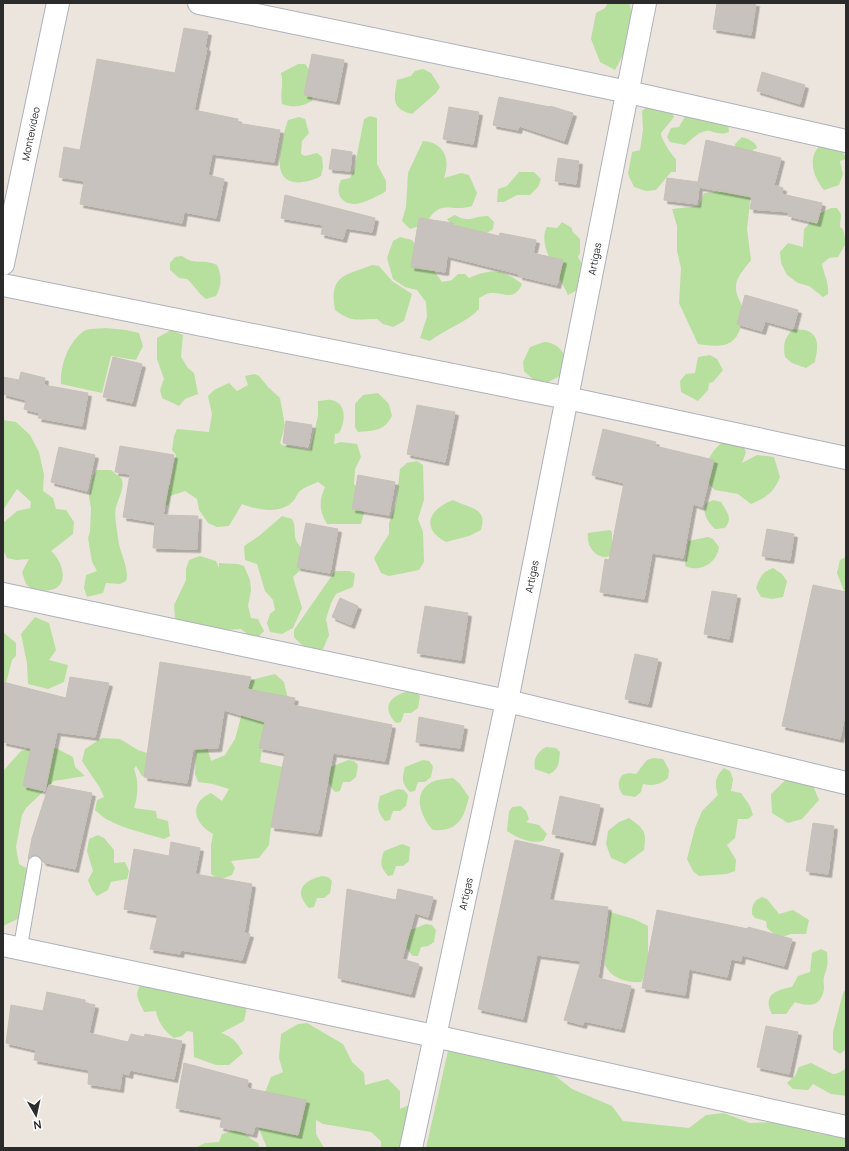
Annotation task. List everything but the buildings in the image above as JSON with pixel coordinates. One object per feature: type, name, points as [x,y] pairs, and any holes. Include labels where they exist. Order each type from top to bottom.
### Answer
[{"type":"street","name":"Montevideo","points":[[3,264],[58,3]]},
{"type":"street","points":[[199,3],[628,92],[846,141]]},
{"type":"street","name":"Artigas","points":[[411,1148],[507,702],[645,3]]},
{"type":"street","points":[[3,286],[567,398],[846,458]]},
{"type":"street","points":[[3,594],[507,702],[846,784]]},
{"type":"street","points":[[11,947],[434,1036],[846,1127]]},
{"type":"lane","points":[[11,947],[35,864]]},
{"type":"green space","points":[[608,3],[629,3],[632,21],[630,38],[624,54],[615,70],[600,62],[591,39],[596,13],[605,8]]},
{"type":"green space","points":[[298,64],[305,64],[309,68],[313,77],[314,90],[312,101],[305,105],[297,106],[282,104],[281,73]]},
{"type":"green space","points":[[423,69],[431,73],[440,87],[436,93],[412,114],[405,112],[397,106],[396,102],[395,92],[397,80],[411,76],[415,71]]},
{"type":"green space","points":[[651,104],[671,108],[674,117],[661,133],[667,146],[676,159],[676,172],[671,172],[656,190],[646,191],[634,187],[628,174],[632,152],[640,150],[643,130],[642,111]]},
{"type":"green space","points":[[689,110],[728,122],[729,132],[722,134],[710,131],[703,132],[685,145],[670,142],[667,137],[671,128],[679,127]]},
{"type":"green space","points":[[370,116],[377,118],[377,164],[386,181],[386,191],[362,203],[355,204],[346,202],[342,200],[340,196],[339,184],[341,180],[350,178],[354,170],[364,119]]},
{"type":"green space","points":[[299,117],[305,119],[309,133],[302,141],[301,154],[305,156],[317,153],[322,157],[323,167],[321,176],[310,181],[303,182],[286,179],[282,174],[280,167],[282,144],[288,120]]},
{"type":"green space","points":[[742,137],[753,142],[757,148],[753,150],[745,186],[751,192],[747,229],[751,260],[739,276],[736,283],[736,290],[744,316],[739,333],[735,339],[725,345],[719,346],[698,344],[679,303],[681,268],[677,251],[677,226],[672,209],[699,206],[704,193],[722,192],[730,180],[735,144]]},
{"type":"green space","points":[[423,141],[436,145],[441,148],[444,153],[447,165],[444,178],[461,173],[469,175],[477,193],[472,206],[464,208],[441,208],[431,216],[426,224],[410,229],[402,221],[406,207],[408,173]]},
{"type":"green space","points":[[821,145],[842,149],[846,159],[840,161],[843,174],[839,185],[824,190],[817,180],[813,168],[814,155],[816,150]]},
{"type":"green space","points":[[519,172],[534,172],[541,179],[538,187],[530,195],[517,195],[504,202],[497,202],[498,189],[507,186]]},
{"type":"green space","points":[[831,208],[837,208],[841,214],[840,227],[843,229],[846,243],[838,257],[829,258],[822,264],[828,290],[828,294],[823,297],[809,286],[798,283],[787,275],[781,263],[780,252],[788,243],[803,247],[804,229],[809,224],[812,217]]},
{"type":"green space","points":[[455,215],[464,219],[488,216],[494,222],[493,229],[479,238],[462,237],[447,219]]},
{"type":"green space","points":[[562,222],[572,228],[572,231],[580,239],[580,253],[578,257],[583,266],[579,277],[581,288],[568,295],[547,252],[544,234],[547,227],[557,228]]},
{"type":"green space","points":[[400,237],[412,240],[442,282],[452,280],[458,274],[465,274],[469,278],[484,273],[497,272],[509,275],[522,284],[516,293],[509,295],[491,293],[479,298],[479,309],[474,314],[430,341],[420,338],[427,317],[426,302],[417,290],[405,287],[393,279],[387,258],[393,241]]},
{"type":"green space","points":[[182,256],[191,261],[207,262],[217,265],[221,280],[216,296],[206,299],[187,279],[179,278],[170,270],[170,263],[175,257]]},
{"type":"green space","points":[[372,265],[379,266],[392,281],[412,294],[404,321],[393,327],[383,324],[377,319],[350,319],[335,310],[334,290],[341,278]]},
{"type":"green space","points":[[106,328],[139,333],[143,346],[136,360],[111,356],[102,393],[61,384],[62,370],[66,355],[69,348],[78,336],[86,330]]},
{"type":"green space","points":[[793,329],[808,331],[815,337],[817,349],[815,362],[806,368],[792,363],[785,357],[785,342]]},
{"type":"green space","points":[[171,330],[183,335],[181,357],[188,368],[194,373],[198,394],[185,399],[179,406],[162,398],[160,390],[164,379],[157,359],[157,338]]},
{"type":"green space","points":[[544,342],[552,343],[558,347],[567,360],[560,376],[540,386],[524,371],[523,362],[530,347]]},
{"type":"green space","points":[[710,355],[717,359],[723,370],[713,382],[709,383],[708,390],[698,401],[681,392],[680,381],[686,374],[695,373],[698,357]]},
{"type":"green space","points":[[255,374],[259,376],[280,398],[285,426],[280,443],[282,445],[310,450],[318,416],[318,401],[331,400],[340,405],[343,409],[343,424],[339,433],[335,434],[334,444],[341,442],[357,444],[361,457],[355,469],[354,484],[367,502],[361,524],[327,524],[321,510],[321,501],[325,487],[318,482],[301,490],[289,505],[283,508],[269,510],[242,504],[229,526],[217,527],[208,523],[199,510],[197,499],[185,491],[170,496],[169,504],[158,511],[160,485],[170,485],[176,455],[172,450],[174,436],[177,429],[209,432],[212,414],[208,396],[214,390],[229,383],[237,391],[248,385],[245,376]]},
{"type":"green space","points":[[378,393],[389,404],[392,416],[382,428],[358,432],[355,427],[355,404],[363,395]]},
{"type":"green space","points":[[3,420],[16,422],[30,435],[39,452],[44,475],[43,491],[53,498],[56,509],[66,510],[74,522],[73,534],[51,551],[61,565],[63,576],[59,586],[54,589],[35,592],[26,584],[22,572],[29,559],[16,560],[7,558],[3,550],[3,523],[17,511],[30,508],[31,502],[17,489],[3,510]]},
{"type":"green space","points":[[727,438],[743,445],[746,452],[742,463],[757,455],[774,457],[780,477],[778,482],[769,494],[751,504],[738,494],[715,490],[704,480],[704,473],[710,456]]},
{"type":"green space","points":[[417,461],[423,465],[424,500],[418,519],[423,532],[424,562],[419,570],[389,576],[381,573],[374,558],[389,534],[389,523],[396,504],[400,469],[407,463]]},
{"type":"green space","points":[[97,470],[111,470],[122,479],[122,490],[115,511],[115,518],[127,576],[126,581],[120,584],[106,583],[103,593],[87,597],[84,588],[86,575],[97,571],[92,562],[88,538],[90,532],[91,509],[89,496],[93,476]]},
{"type":"green space","points":[[453,500],[476,510],[480,513],[483,522],[481,530],[469,536],[446,542],[438,537],[433,531],[430,525],[431,519],[438,508]]},
{"type":"green space","points":[[713,500],[721,502],[727,512],[729,521],[725,528],[715,529],[706,518],[705,504]]},
{"type":"green space","points":[[282,516],[292,519],[293,521],[297,543],[305,554],[305,562],[299,572],[293,577],[302,608],[293,628],[282,634],[270,632],[267,623],[270,614],[275,610],[273,600],[265,591],[257,564],[245,560],[244,546],[259,536]]},
{"type":"green space","points":[[610,530],[612,532],[612,542],[625,544],[610,556],[600,556],[590,547],[588,533]]},
{"type":"green space","points":[[708,537],[713,539],[719,547],[715,558],[707,565],[702,567],[691,568],[685,566],[688,541]]},
{"type":"green space","points":[[200,556],[216,561],[219,568],[219,563],[238,564],[244,566],[250,580],[251,590],[248,606],[251,618],[258,619],[264,631],[258,637],[251,637],[241,629],[207,631],[193,630],[175,618],[174,605],[186,580],[186,569],[189,560]]},
{"type":"green space","points":[[846,557],[846,590],[844,591],[837,573],[840,560]]},
{"type":"green space","points":[[773,568],[782,574],[787,581],[783,597],[772,599],[761,597],[756,588],[762,575]]},
{"type":"green space","points":[[335,571],[350,571],[355,574],[353,587],[336,594],[331,603],[326,619],[329,635],[323,649],[307,648],[294,637],[294,630]]},
{"type":"green space","points":[[35,617],[49,623],[56,650],[49,660],[68,665],[64,682],[48,689],[28,684],[27,663],[21,634]]},
{"type":"green space","points":[[3,632],[16,643],[16,656],[12,660],[6,683],[3,682]]},
{"type":"green space","points":[[275,674],[284,682],[288,699],[269,705],[260,762],[287,768],[271,827],[269,845],[259,858],[231,861],[235,868],[232,875],[219,880],[211,874],[211,845],[213,834],[201,825],[196,814],[199,802],[204,797],[211,793],[222,801],[229,789],[213,784],[198,782],[195,774],[196,742],[205,740],[211,761],[225,755],[235,739],[251,680]]},
{"type":"green space","points":[[410,691],[416,692],[420,696],[418,708],[411,713],[404,713],[401,722],[396,723],[391,717],[388,706],[393,698]]},
{"type":"green space","points":[[102,738],[120,739],[138,750],[147,753],[158,743],[150,777],[142,776],[136,766],[134,769],[137,778],[137,788],[134,808],[156,811],[157,818],[168,821],[170,836],[164,839],[118,825],[109,821],[95,810],[97,800],[104,797],[100,788],[82,761],[85,749]]},
{"type":"green space","points":[[48,744],[73,757],[75,767],[85,776],[54,781],[26,808],[22,815],[16,847],[19,864],[35,873],[22,917],[3,926],[3,771],[21,751]]},
{"type":"green space","points":[[546,747],[556,748],[560,752],[557,768],[549,774],[535,769],[536,756]]},
{"type":"green space","points":[[654,758],[663,759],[669,770],[668,778],[656,784],[643,784],[641,792],[635,797],[623,795],[619,785],[622,775],[629,773],[636,774],[647,760]]},
{"type":"green space","points":[[348,760],[354,761],[358,765],[356,777],[350,782],[343,782],[340,791],[335,792],[330,786],[328,780],[331,767]]},
{"type":"green space","points":[[423,760],[429,761],[433,766],[431,777],[425,782],[418,782],[415,791],[410,792],[405,786],[403,780],[405,767]]},
{"type":"green space","points":[[724,768],[730,771],[733,779],[731,791],[741,793],[750,806],[753,815],[748,819],[738,819],[735,838],[727,845],[736,860],[735,871],[727,874],[699,876],[693,871],[687,859],[695,828],[702,811],[718,795],[716,780]]},
{"type":"green space","points":[[795,771],[813,786],[819,800],[802,819],[788,823],[772,813],[771,794]]},
{"type":"green space","points":[[453,778],[459,783],[469,797],[465,811],[454,826],[448,829],[433,830],[422,812],[420,799],[422,792],[432,782]]},
{"type":"green space","points":[[398,789],[404,790],[408,795],[406,806],[400,811],[393,811],[390,820],[385,821],[380,815],[378,809],[380,796]]},
{"type":"green space","points":[[521,806],[526,811],[529,819],[526,822],[539,825],[547,834],[543,841],[534,842],[524,840],[507,831],[509,812],[512,807]]},
{"type":"green space","points":[[629,818],[641,828],[645,834],[645,844],[644,850],[625,864],[611,858],[606,844],[608,831],[619,822]]},
{"type":"green space","points":[[98,835],[104,838],[114,850],[114,863],[125,862],[129,871],[127,879],[111,882],[108,890],[97,896],[92,890],[88,880],[93,871],[87,851],[89,839]]},
{"type":"green space","points":[[402,844],[410,847],[409,861],[403,866],[396,866],[393,875],[388,876],[383,870],[382,864],[384,851]]},
{"type":"green space","points":[[323,876],[328,877],[332,881],[330,893],[324,898],[317,898],[314,907],[309,908],[304,902],[302,896],[302,887],[310,880]]},
{"type":"green space","points":[[762,897],[767,899],[779,914],[793,910],[809,920],[806,934],[791,934],[779,938],[767,928],[766,921],[755,918],[752,914],[753,906],[757,900]]},
{"type":"green space","points":[[610,912],[634,919],[648,926],[648,961],[642,982],[631,982],[620,979],[611,974],[605,965]]},
{"type":"green space","points":[[426,924],[432,925],[436,930],[434,942],[428,946],[421,947],[418,956],[413,956],[406,945],[408,931]]},
{"type":"green space","points":[[821,949],[827,952],[828,963],[824,978],[824,989],[820,999],[814,1004],[810,1005],[795,1002],[786,1014],[772,1014],[769,1008],[769,1002],[772,994],[792,987],[798,976],[810,972],[812,953]]},
{"type":"green space","points":[[143,981],[248,1001],[244,1021],[221,1033],[234,1040],[243,1053],[229,1065],[216,1065],[194,1057],[193,1032],[187,1031],[182,1036],[174,1038],[162,1026],[156,1011],[144,1012],[138,1000],[137,993]]},
{"type":"green space","points":[[846,989],[846,1049],[840,1054],[833,1049],[833,1032],[843,993]]},
{"type":"green space","points":[[307,1023],[343,1044],[352,1062],[364,1073],[365,1085],[388,1079],[400,1091],[400,1109],[409,1105],[415,1148],[381,1148],[381,1141],[371,1132],[323,1124],[316,1120],[316,1134],[324,1148],[267,1148],[255,1119],[271,1077],[283,1072],[279,1058],[281,1034],[298,1024]]},
{"type":"green space","points":[[448,1051],[549,1071],[572,1089],[612,1106],[623,1121],[689,1128],[706,1115],[724,1113],[750,1123],[780,1122],[820,1134],[846,1136],[846,1148],[426,1148]]},
{"type":"green space","points":[[811,1063],[834,1074],[846,1069],[846,1096],[831,1094],[813,1084],[808,1090],[793,1089],[787,1083],[795,1076],[799,1067]]},
{"type":"green space","points":[[235,1130],[242,1132],[258,1143],[259,1148],[195,1148],[205,1143],[219,1142],[222,1134]]}]
